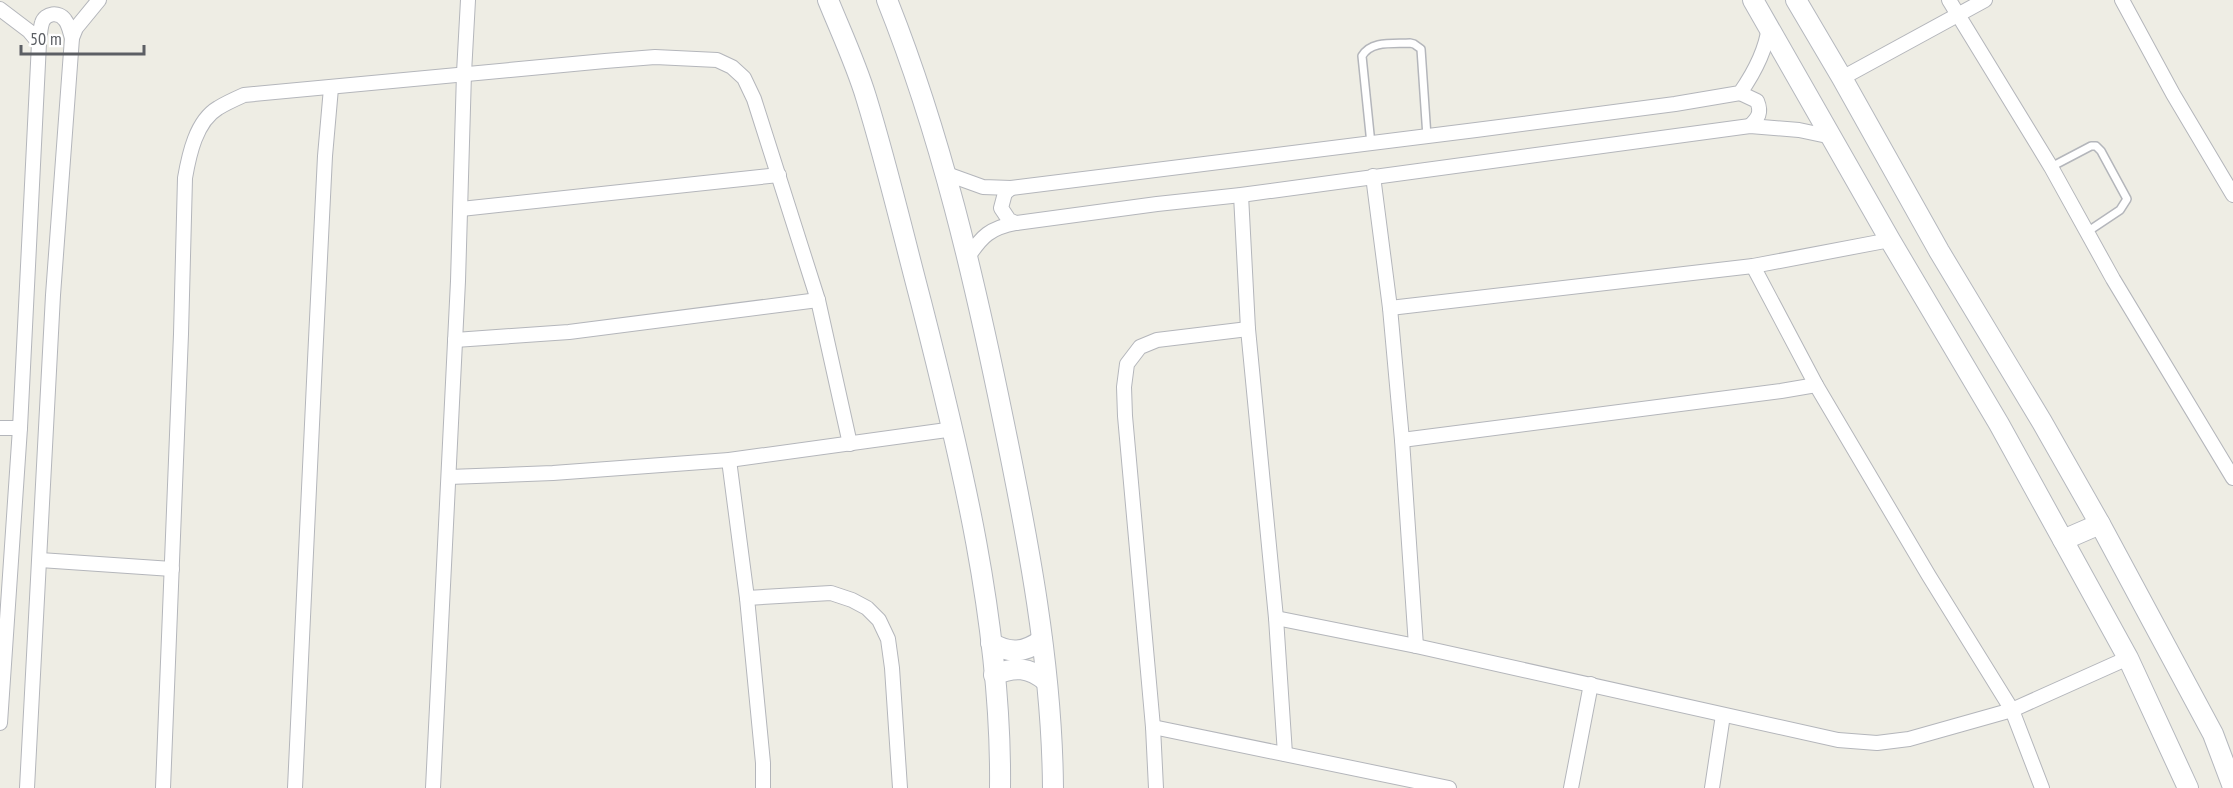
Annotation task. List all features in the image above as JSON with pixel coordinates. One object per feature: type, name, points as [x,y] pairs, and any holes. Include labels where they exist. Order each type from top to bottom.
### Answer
[{"type":"street","points":[[27,788],[52,295],[72,38],[76,28],[99,0]]},
{"type":"street","points":[[433,788],[461,209],[468,0]]},
{"type":"street","points":[[828,0],[866,95],[954,429],[977,551],[991,643],[1000,753],[1000,788]]},
{"type":"street","points":[[887,0],[901,34],[947,174],[968,257],[1018,490],[1042,640],[1053,749],[1053,788]]},
{"type":"street","points":[[1753,0],[1890,240],[1999,424],[2127,658],[2188,788]]},
{"type":"street","points":[[1796,0],[1939,251],[2042,422],[2100,524],[2213,734],[2233,787]]},
{"type":"street","points":[[1949,0],[2051,167],[2233,478]]},
{"type":"street","points":[[1842,78],[1985,0]]},
{"type":"street","points":[[2122,0],[2172,94],[2233,195]]},
{"type":"street","points":[[0,9],[39,43]]},
{"type":"street","points":[[0,723],[20,428],[39,43],[42,22],[47,16],[54,14],[61,16],[67,21],[72,38]]},
{"type":"street","points":[[1740,93],[1758,64],[1768,36],[1768,26]]},
{"type":"street","points":[[163,788],[185,178],[188,157],[204,122],[216,109],[244,95],[655,57],[717,60],[732,67],[744,78],[754,99],[779,175],[818,300],[850,444]]},
{"type":"street","points":[[295,788],[325,156],[331,88]]},
{"type":"street","points":[[947,174],[983,187],[1011,188],[1663,106],[1740,93],[1757,101],[1760,108],[1758,118],[1750,126]]},
{"type":"street","points":[[968,257],[980,239],[987,234],[997,228],[1016,223],[1750,126],[1799,130],[1832,137]]},
{"type":"street","points":[[461,209],[779,175]]},
{"type":"street","points":[[1373,176],[1390,308],[1402,440],[1416,646]]},
{"type":"street","points":[[1011,188],[1005,193],[1001,208],[1009,220],[1016,223]]},
{"type":"street","points":[[1241,195],[1248,328],[1276,618],[1285,754]]},
{"type":"street","points":[[1390,308],[1753,266],[1890,240]]},
{"type":"street","points":[[1753,266],[1816,385],[1929,576],[2012,710],[2042,788]]},
{"type":"street","points":[[455,340],[579,330],[818,300]]},
{"type":"street","points":[[1156,788],[1153,727],[1125,416],[1124,387],[1127,364],[1140,347],[1157,340],[1248,328]]},
{"type":"street","points":[[1402,440],[1816,385]]},
{"type":"street","points":[[0,428],[20,428]]},
{"type":"street","points":[[449,477],[553,473],[729,460],[954,429]]},
{"type":"street","points":[[729,460],[747,598],[763,763],[763,788]]},
{"type":"street","points":[[2063,540],[2100,524]]},
{"type":"street","points":[[40,560],[172,569]]},
{"type":"street","points":[[747,598],[831,593],[867,608],[879,620],[888,639],[892,668],[900,788]]},
{"type":"street","points":[[1276,618],[1416,646],[1838,740],[1877,743],[1909,739],[2012,710],[2127,658]]},
{"type":"street","points":[[991,643],[1003,650],[1017,652],[1031,648],[1042,640]]},
{"type":"street","points":[[994,675],[1008,669],[1022,668],[1035,672],[1046,681]]},
{"type":"street","points":[[1571,788],[1591,684]]},
{"type":"street","points":[[1712,788],[1723,715]]},
{"type":"street","points":[[1153,727],[1449,788]]},
{"type":"lane","points":[[1371,144],[1362,56],[1374,45],[1410,43],[1421,49],[1427,136]]},
{"type":"lane","points":[[2051,167],[2091,146],[2096,146],[2101,151],[2127,199],[2120,210],[2087,232]]}]
